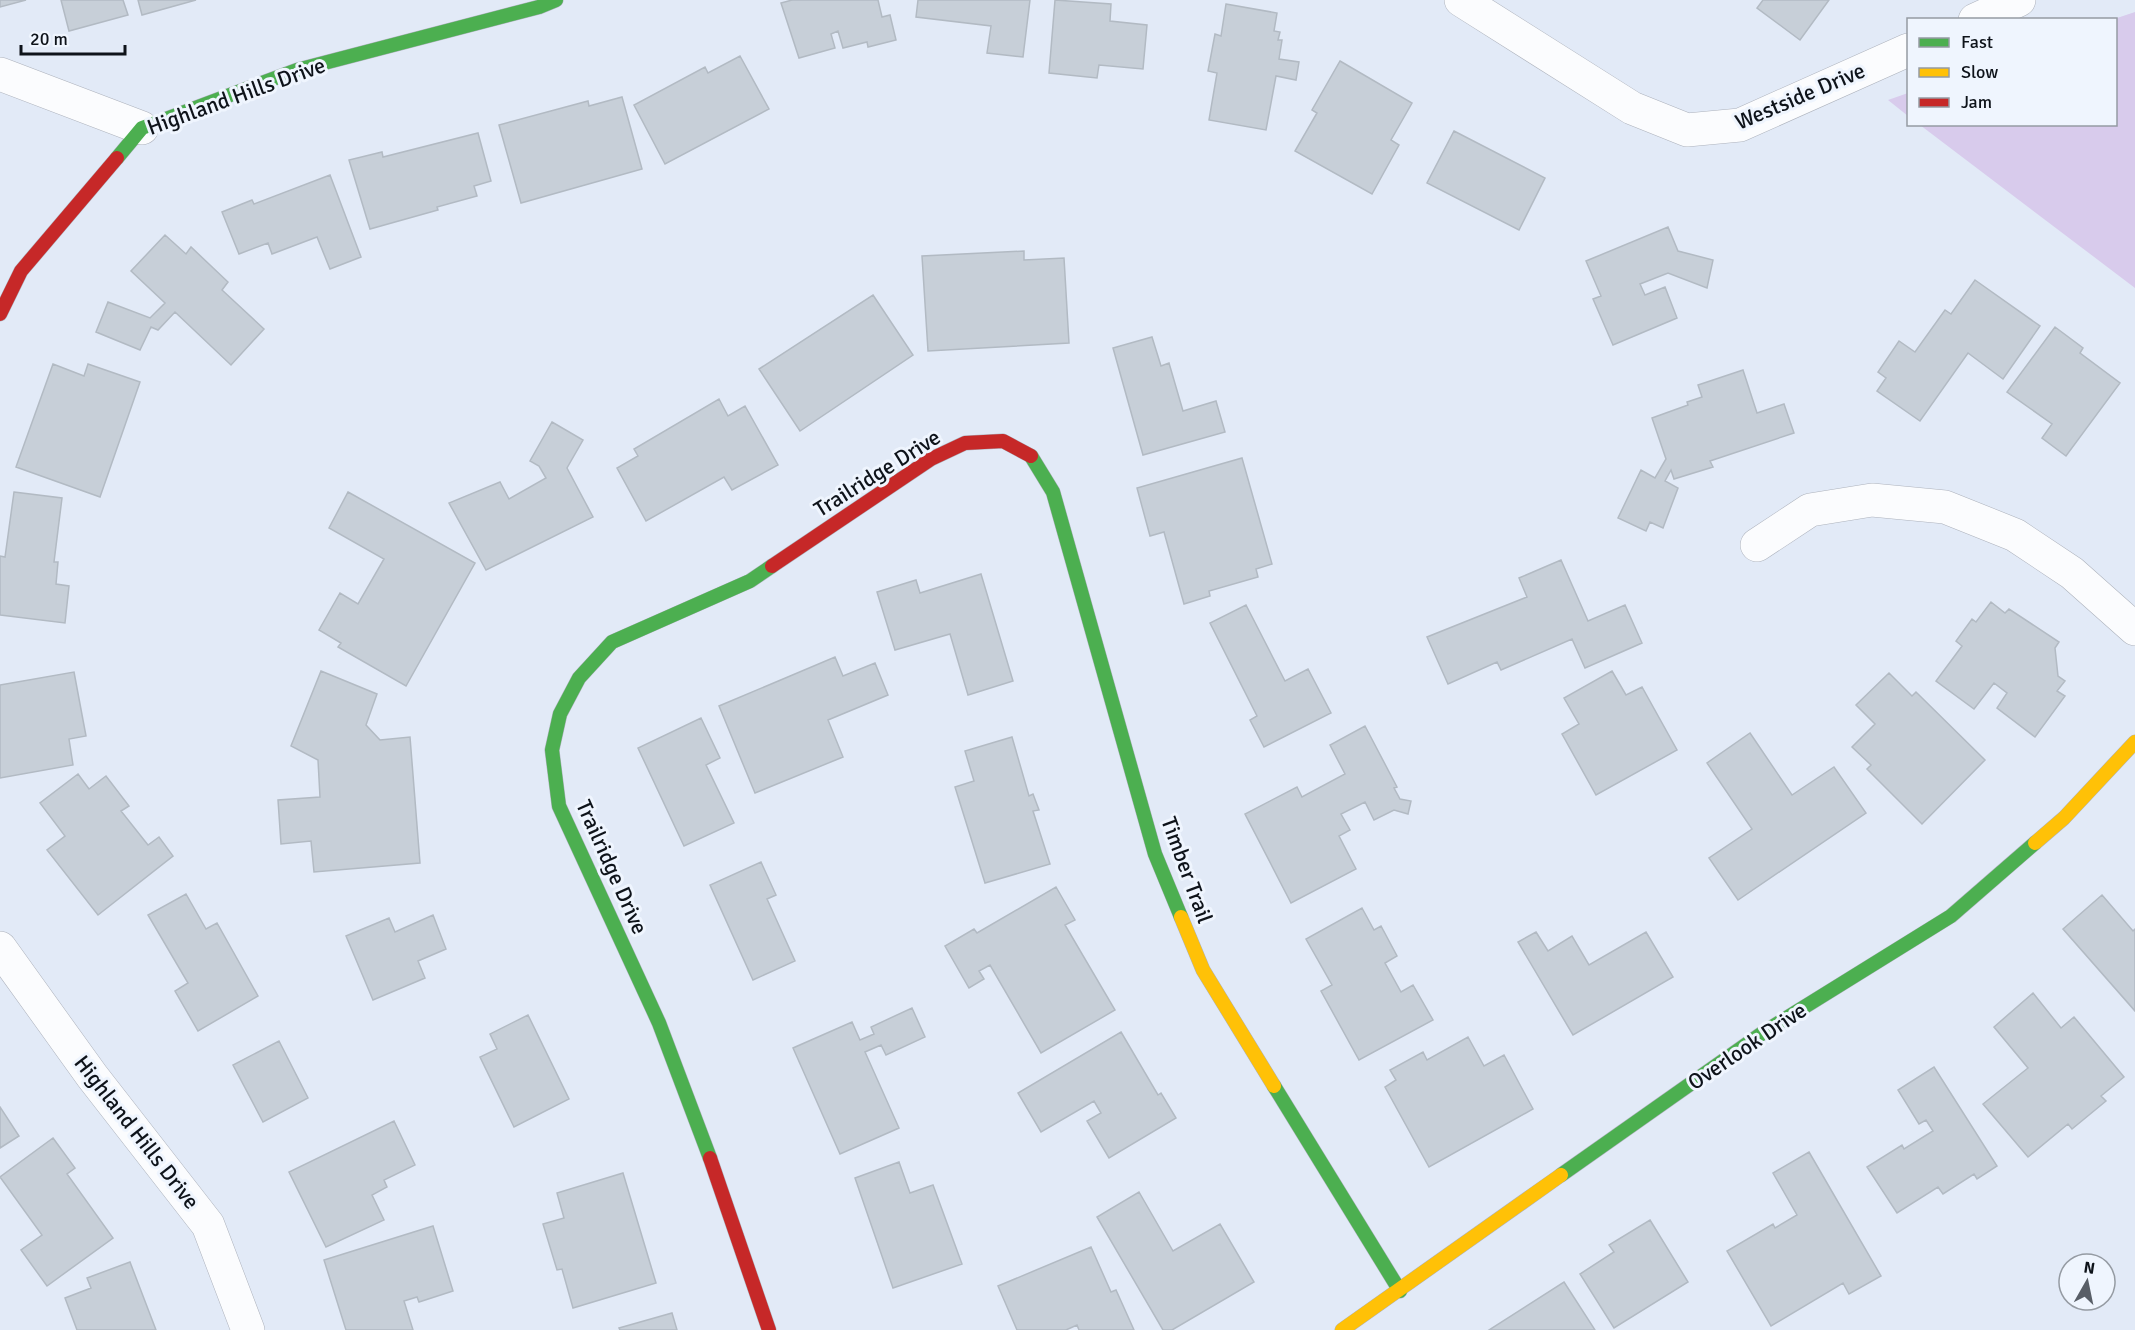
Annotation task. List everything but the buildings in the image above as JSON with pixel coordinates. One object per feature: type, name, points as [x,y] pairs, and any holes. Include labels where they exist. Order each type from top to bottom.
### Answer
[{"type":"street","name":"Highland Hills Drive","points":[[0,314],[21,271],[141,128],[297,70],[539,7],[556,0]]},
{"type":"street","name":"Westside Drive","points":[[1461,0],[1632,108],[1688,130],[1740,125],[1907,50]]},
{"type":"street","points":[[1979,18],[2019,0]]},
{"type":"street","points":[[0,74],[141,128]]},
{"type":"street","name":"Timber Trail","points":[[1003,441],[1031,455],[1053,492],[1155,854],[1203,970],[1400,1291]]},
{"type":"street","name":"Trailridge Drive","points":[[769,1330],[703,1136],[659,1023],[559,806],[552,750],[560,714],[579,678],[612,642],[750,581],[931,459],[965,443],[1003,441]]},
{"type":"street","points":[[1757,545],[1810,510],[1872,500],[1945,507],[2015,535],[2072,573],[2135,629]]},
{"type":"street","name":"Overlook Drive","points":[[1342,1330],[1764,1032],[1951,916],[2064,818],[2135,742]]},
{"type":"street","name":"Highland Hills Drive","points":[[0,948],[92,1076],[208,1225],[249,1330]]},
{"type":"shaded area","points":[[2135,12],[2135,288],[1921,126],[2117,126],[2117,18]]},
{"type":"shaded area","points":[[1907,93],[1907,115],[1888,100]]},
{"type":"traffic: fast","points":[[117,158],[142,128],[297,70],[539,7],[556,0]]},
{"type":"traffic: fast","points":[[1031,456],[1053,492],[1155,854],[1181,917]]},
{"type":"traffic: fast","points":[[710,1158],[659,1023],[559,806],[552,750],[560,714],[579,678],[612,642],[750,581],[772,566]]},
{"type":"traffic: fast","points":[[1561,1175],[1764,1032],[1951,916],[2035,843]]},
{"type":"traffic: fast","points":[[1274,1086],[1400,1291]]},
{"type":"traffic: slow","points":[[2035,843],[2064,818],[2135,742]]},
{"type":"traffic: slow","points":[[1181,917],[1203,970],[1274,1086]]},
{"type":"traffic: slow","points":[[1342,1330],[1561,1175]]},
{"type":"traffic: jam","points":[[0,314],[21,271],[117,158]]},
{"type":"traffic: jam","points":[[772,566],[931,459],[965,443],[1003,441],[1031,456]]},
{"type":"traffic: jam","points":[[710,1158],[769,1330]]}]
